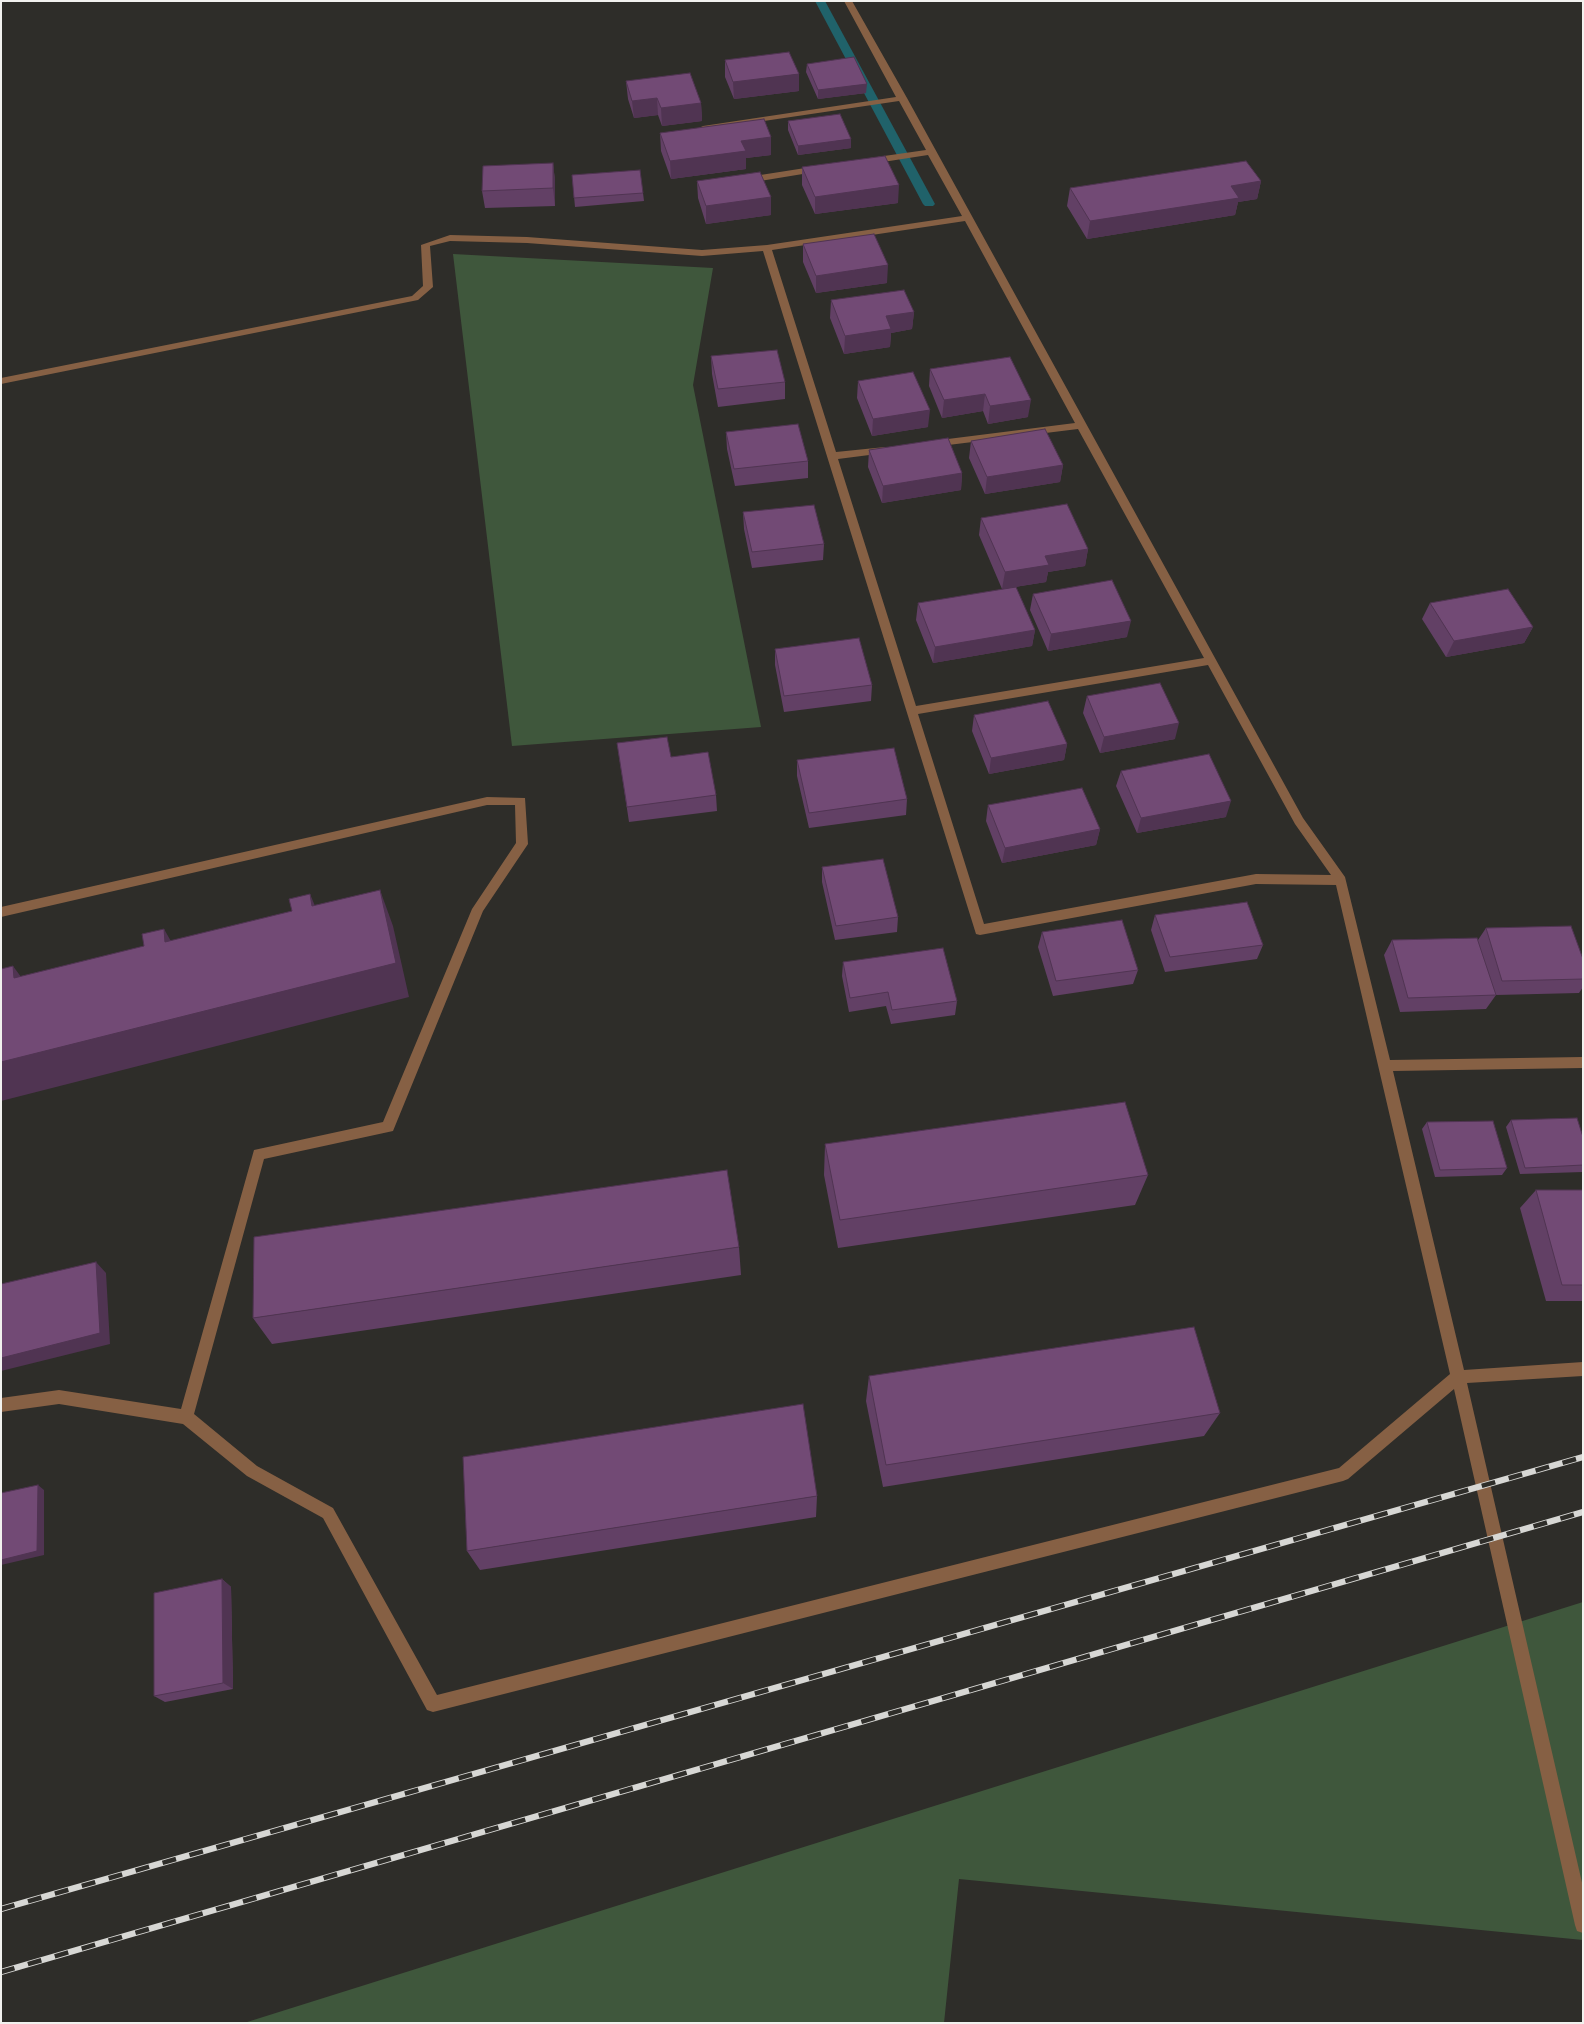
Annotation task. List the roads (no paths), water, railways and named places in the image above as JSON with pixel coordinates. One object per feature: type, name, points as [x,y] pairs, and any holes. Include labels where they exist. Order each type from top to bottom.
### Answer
[{"type":"street","points":[[848,1],[1299,821],[1341,880],[1484,1486],[1583,1925]]},
{"type":"street","points":[[701,128],[903,98]]},
{"type":"street","points":[[857,164],[932,152]]},
{"type":"street","points":[[754,179],[829,168]]},
{"type":"street","points":[[1,381],[415,298],[428,287],[425,245],[450,238],[527,240],[702,253],[767,248],[968,218]]},
{"type":"street","points":[[767,248],[980,930],[1256,879],[1341,880]]},
{"type":"street","points":[[919,446],[1081,425]]},
{"type":"street","points":[[832,456],[900,448]]},
{"type":"street","points":[[912,712],[1211,661]]},
{"type":"street","points":[[1,912],[487,801],[521,801],[522,844],[478,909],[388,1127],[260,1154],[186,1417]]},
{"type":"street","points":[[1385,1066],[1583,1062]]},
{"type":"street","points":[[1,1405],[58,1396],[186,1417],[252,1471],[328,1514],[433,1704],[1343,1474],[1457,1377],[1583,1370]]},
{"type":"waterway","points":[[820,1],[929,204]]},
{"type":"railway","points":[[1,1909],[1583,1457]]},
{"type":"railway","points":[[1,1972],[1583,1512]]}]
